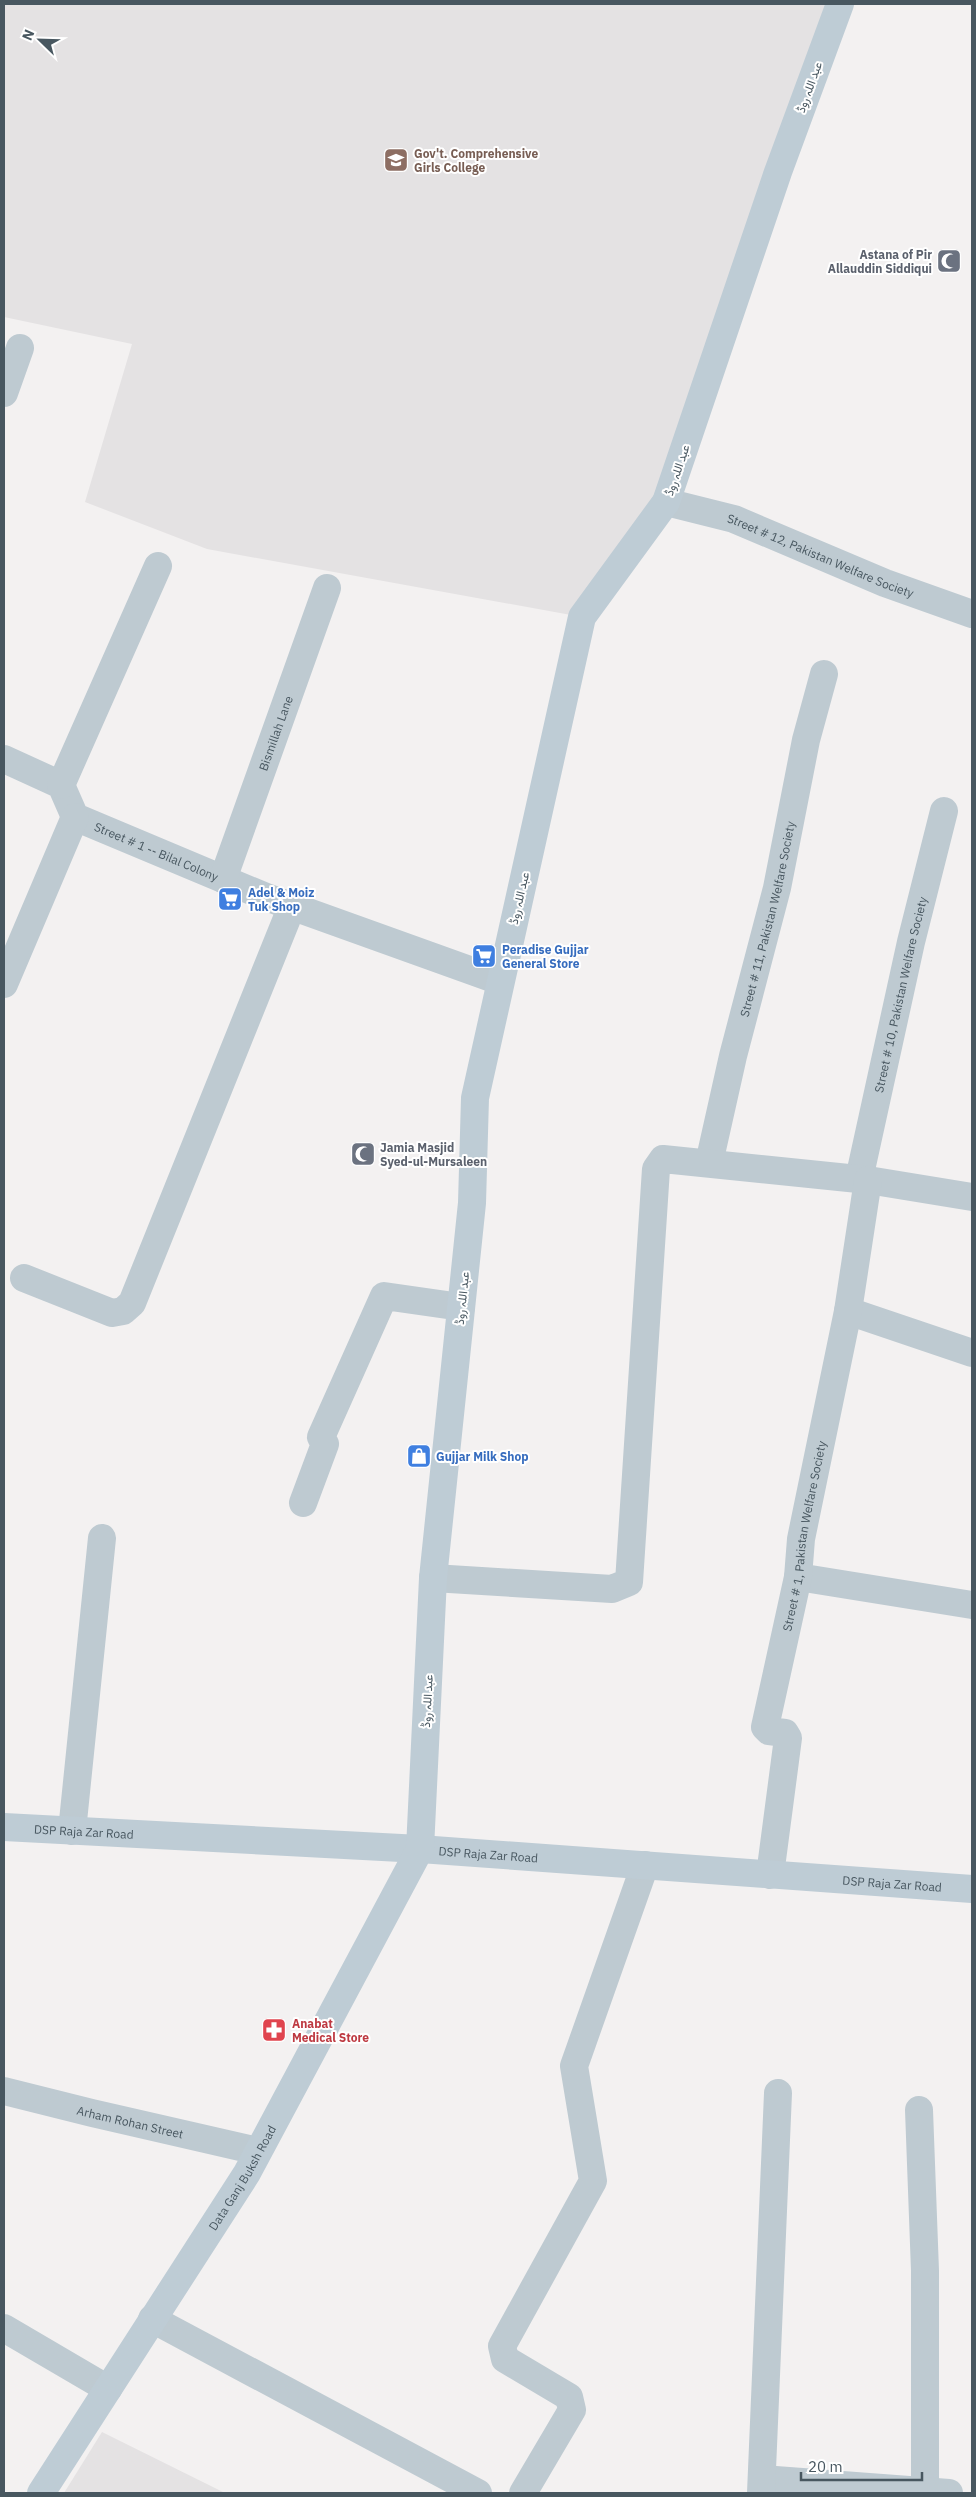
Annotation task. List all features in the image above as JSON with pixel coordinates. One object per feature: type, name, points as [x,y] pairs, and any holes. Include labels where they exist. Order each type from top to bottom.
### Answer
[{"type":"street","name":"عبد اللہ روڈ","points":[[420,1849],[433,1578],[472,1203],[475,1098],[582,617],[666,502],[778,172],[840,4]]},
{"type":"street","points":[[4,393],[20,348]]},
{"type":"street","name":"Street # 12, Pakistan Welfare Society","points":[[666,502],[734,519],[885,583],[972,614]]},
{"type":"street","points":[[61,785],[158,566]]},
{"type":"street","name":"Bismillah Lane","points":[[223,879],[327,588]]},
{"type":"street","name":"Street # 11, Pakistan Welfare Society","points":[[709,1163],[733,1056],[777,888],[806,740],[824,674]]},
{"type":"street","points":[[4,759],[61,785],[75,817],[4,984]]},
{"type":"street","name":"Street # 10, Pakistan Welfare Society","points":[[863,1180],[911,942],[944,811]]},
{"type":"street","name":"Street # 1 -- Bilal Colony","points":[[75,817],[292,906],[500,981]]},
{"type":"street","points":[[24,1278],[112,1313],[122,1311],[132,1303],[292,906]]},
{"type":"street","points":[[433,1578],[612,1589],[629,1582],[656,1169],[663,1159],[863,1180],[972,1197]]},
{"type":"street","name":"Street # 1, Pakistan Welfare Society","points":[[770,1875],[788,1738],[785,1733],[769,1732],[766,1727],[798,1577],[801,1540],[848,1311],[863,1180]]},
{"type":"street","points":[[303,1503],[325,1444],[321,1437],[384,1296],[461,1307]]},
{"type":"street","points":[[848,1311],[972,1353]]},
{"type":"street","points":[[72,1831],[102,1538]]},
{"type":"street","points":[[798,1577],[972,1605]]},
{"type":"street","name":"DSP Raja Zar Road","points":[[4,1827],[420,1849],[972,1889]]},
{"type":"street","name":"Data Ganj Buksh Road","points":[[41,2493],[247,2173],[420,1849]]},
{"type":"street","points":[[524,2493],[572,2410],[572,2404],[569,2397],[505,2358],[502,2346],[593,2181],[574,2066],[645,1866]]},
{"type":"street","name":"Arham Rohan Street","points":[[4,2091],[92,2114],[258,2151]]},
{"type":"street","points":[[778,2093],[762,2486],[933,2493],[919,2110]]},
{"type":"street","points":[[152,2319],[478,2493]]},
{"type":"street","points":[[4,2328],[108,2389]]},
{"type":"shaded area","name":"Gov't. Comprehensive Girls College","points":[[4,4],[845,4],[666,502],[582,617],[207,549],[85,502],[132,344],[4,317]]},
{"type":"shaded area","points":[[102,2432],[225,2493],[64,2493]]},
{"type":"place","name":"Gov't. Comprehensive Girls College","points":[[396,160]]},
{"type":"place","name":"Astana of Pir Allauddin Siddiqui","points":[[949,261]]},
{"type":"place","name":"Adel & Moiz Tuk Shop","points":[[230,899]]},
{"type":"place","name":"Peradise Gujjar General Store","points":[[484,956]]},
{"type":"place","name":"Jamia Masjid Syed-ul-Mursaleen","points":[[363,1154]]},
{"type":"place","name":"Gujjar Milk Shop","points":[[419,1456]]},
{"type":"place","name":"Anabat Medical Store","points":[[274,2030]]}]
